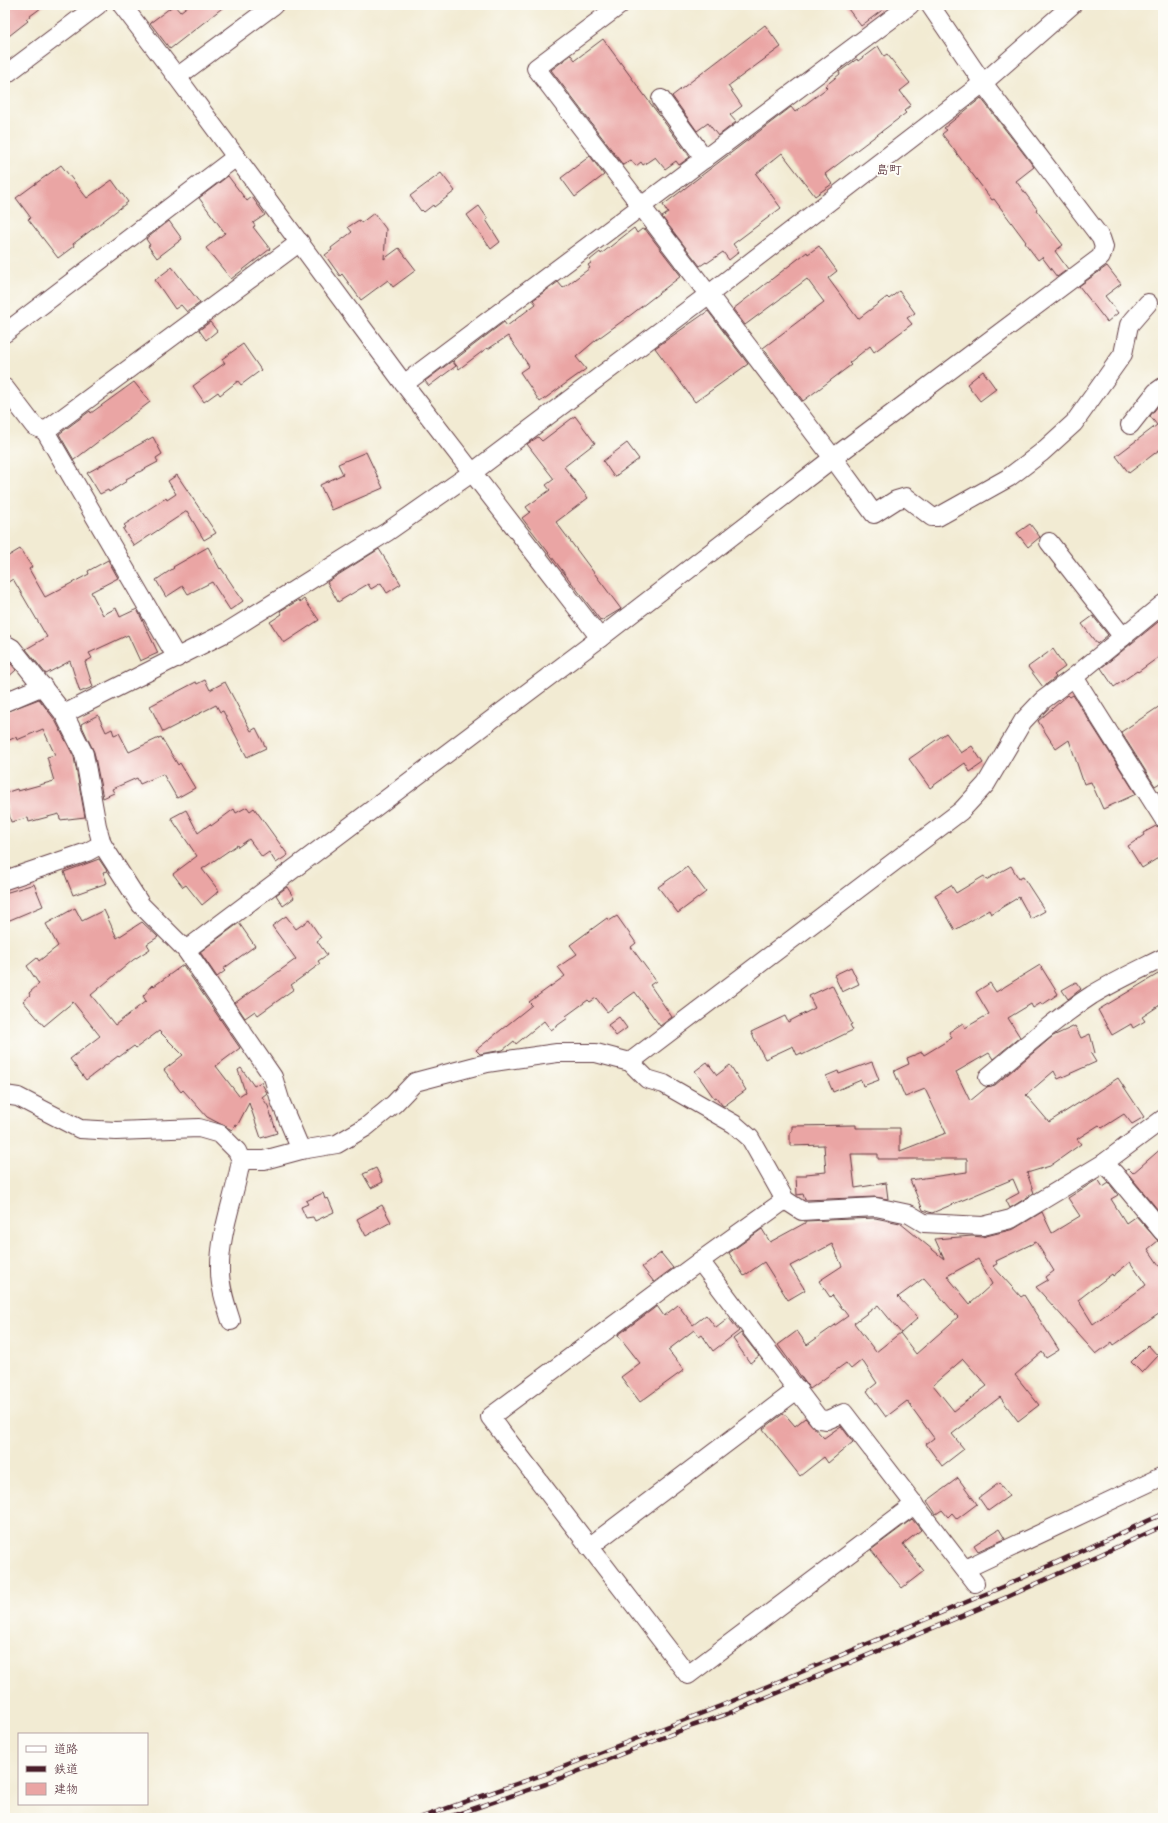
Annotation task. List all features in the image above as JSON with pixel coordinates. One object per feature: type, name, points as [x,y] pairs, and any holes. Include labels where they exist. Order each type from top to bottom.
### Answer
[{"type":"street","points":[[5,75],[98,5]]},
{"type":"street","points":[[122,5],[300,242],[404,384],[600,638]]},
{"type":"street","points":[[177,77],[274,5]]},
{"type":"street","points":[[620,5],[536,68],[874,514],[896,500],[906,498],[932,517],[938,517],[1008,478],[1041,453],[1074,423],[1123,354],[1129,325],[1148,303]]},
{"type":"street","points":[[404,384],[910,5]]},
{"type":"street","points":[[186,950],[600,638],[833,458],[1101,258],[1104,247],[1101,238],[983,83],[930,5]]},
{"type":"street","points":[[64,714],[227,632],[387,532],[473,472],[708,295],[983,83],[1072,5]]},
{"type":"street","points":[[661,99],[705,159]]},
{"type":"street","points":[[5,333],[236,157]]},
{"type":"street","points":[[45,432],[300,242]]},
{"type":"street","points":[[1130,425],[1156,392],[1163,387]]},
{"type":"street","points":[[5,388],[34,426],[45,432],[177,658]]},
{"type":"street","points":[[1049,542],[1123,637]]},
{"type":"street","points":[[630,1062],[961,811],[986,784],[1023,721],[1043,700],[1074,677],[1163,604]]},
{"type":"street","points":[[5,644],[12,648],[64,714],[84,754],[97,826],[102,844],[141,905],[186,950],[273,1078],[284,1111],[301,1150]]},
{"type":"street","points":[[1074,677],[1163,818]]},
{"type":"street","points":[[5,702],[43,686]]},
{"type":"street","points":[[5,880],[87,852],[102,844]]},
{"type":"street","points":[[988,1077],[1092,996],[1123,978],[1163,958]]},
{"type":"street","points":[[241,1160],[264,1160],[301,1150],[337,1144],[366,1127],[394,1104],[415,1082],[487,1063],[557,1053],[596,1053],[630,1062],[647,1079],[664,1084],[734,1124],[750,1138],[785,1200],[802,1211],[876,1207],[909,1214],[924,1223],[983,1226],[1011,1219],[1104,1163],[1163,1119]]},
{"type":"street","points":[[5,1095],[18,1097],[80,1129],[116,1131],[199,1128],[220,1134],[237,1151],[241,1160],[222,1243],[220,1271],[223,1298],[231,1321]]},
{"type":"street","points":[[1104,1163],[1163,1232]]},
{"type":"street","points":[[785,1200],[700,1261],[490,1417],[688,1675],[915,1504]]},
{"type":"street","points":[[700,1261],[798,1389],[819,1419],[827,1420],[844,1412],[970,1576],[1163,1476]]},
{"type":"street","points":[[589,1547],[798,1389]]},
{"type":"building","points":[[5,5],[45,5],[26,19],[28,21],[5,39]]},
{"type":"building","points":[[174,5],[180,12],[189,5],[226,5],[170,49],[150,23]]},
{"type":"building","points":[[845,5],[889,5],[861,26]]},
{"type":"building","points":[[765,25],[781,47],[728,86],[742,106],[730,115],[736,122],[718,136],[708,123],[697,131],[672,96]]},
{"type":"building","points":[[603,39],[690,157],[679,165],[676,161],[665,169],[655,157],[643,165],[641,162],[636,166],[631,160],[623,165],[551,70],[571,55],[575,60]]},
{"type":"building","points":[[878,46],[884,56],[887,54],[910,83],[900,91],[911,105],[904,111],[906,113],[825,174],[832,184],[815,196],[782,153],[756,174],[781,208],[733,244],[739,252],[729,260],[723,252],[700,266],[662,217],[668,213],[663,205],[791,107],[795,112],[827,88],[825,86],[840,74],[839,72],[857,59],[858,61]]},
{"type":"building","points":[[981,98],[1034,167],[1016,181],[1063,245],[1055,251],[1068,269],[1057,277],[1042,257],[1038,260],[994,199],[992,200],[942,134],[947,130],[944,128]]},
{"type":"building","points":[[590,156],[604,175],[575,197],[561,178]]},
{"type":"building","points":[[61,165],[87,198],[112,180],[128,202],[73,244],[74,246],[58,258],[28,219],[31,218],[16,198]]},
{"type":"building","points":[[441,173],[455,191],[434,207],[433,205],[424,212],[422,210],[421,211],[410,196]]},
{"type":"building","points":[[228,176],[247,201],[252,197],[265,215],[253,223],[255,226],[253,227],[270,249],[231,279],[206,248],[225,233],[199,198]]},
{"type":"building","points":[[479,206],[488,219],[486,220],[500,242],[491,249],[467,215]]},
{"type":"building","points":[[374,213],[386,229],[384,259],[399,248],[416,270],[393,287],[388,280],[361,300],[342,274],[340,276],[325,255],[332,250],[331,248],[352,232],[348,227],[359,220],[361,223]]},
{"type":"building","points":[[169,221],[182,239],[157,258],[148,246],[150,245],[146,239]]},
{"type":"building","points":[[634,228],[637,233],[642,229],[645,229],[681,276],[596,340],[576,357],[586,369],[540,402],[520,372],[529,366],[508,336],[488,349],[487,348],[459,369],[453,361],[504,322],[507,326],[536,304],[533,300],[558,282],[563,288],[590,268],[588,265],[591,263],[590,260],[600,252],[601,254]]},
{"type":"building","points":[[819,246],[837,271],[828,278],[858,319],[887,297],[889,299],[899,291],[915,313],[907,318],[912,324],[874,352],[870,346],[849,363],[851,365],[803,401],[763,348],[824,302],[807,279],[745,325],[733,309],[807,252],[808,254]]},
{"type":"building","points":[[1107,266],[1121,284],[1105,296],[1118,313],[1107,322],[1079,286]]},
{"type":"building","points":[[172,267],[200,303],[187,312],[181,305],[175,309],[155,280]]},
{"type":"building","points":[[708,311],[748,364],[695,402],[655,348]]},
{"type":"building","points":[[210,322],[217,331],[206,340],[199,330]]},
{"type":"building","points":[[243,344],[261,370],[241,385],[238,381],[220,395],[218,392],[204,402],[193,386],[225,363],[222,359]]},
{"type":"building","points":[[452,361],[456,366],[429,386],[425,381]]},
{"type":"building","points":[[983,371],[996,389],[980,401],[967,384]]},
{"type":"building","points":[[134,382],[150,402],[74,460],[59,434],[90,411],[91,413]]},
{"type":"building","points":[[1163,400],[1163,447],[1129,473],[1116,456],[1157,425],[1150,416]]},
{"type":"building","points":[[575,416],[595,443],[564,467],[588,498],[556,522],[621,609],[601,621],[522,518],[530,512],[526,507],[550,490],[546,485],[554,479],[527,444],[538,437],[542,441]]},
{"type":"building","points":[[153,437],[162,454],[156,458],[158,462],[126,479],[127,481],[109,492],[108,490],[100,494],[87,473]]},
{"type":"building","points":[[627,443],[639,459],[614,477],[603,461]]},
{"type":"building","points":[[366,452],[383,488],[332,510],[320,485],[343,474],[338,464]]},
{"type":"building","points":[[177,475],[216,533],[204,540],[187,511],[134,546],[123,529],[126,527],[124,525],[166,498],[167,500],[176,494],[168,481]]},
{"type":"building","points":[[1030,524],[1040,537],[1028,547],[1017,533]]},
{"type":"building","points":[[208,547],[220,569],[221,568],[243,601],[230,610],[212,582],[188,594],[183,586],[166,597],[156,580],[174,568],[173,567]]},
{"type":"building","points":[[20,549],[32,567],[29,569],[45,597],[89,574],[88,571],[108,560],[118,578],[91,592],[103,615],[116,608],[120,617],[137,609],[158,653],[140,661],[128,635],[89,653],[92,658],[85,662],[93,687],[80,692],[70,661],[46,674],[26,649],[47,637],[13,579],[5,584],[5,558]]},
{"type":"building","points":[[379,549],[401,584],[387,593],[381,583],[371,589],[368,584],[338,602],[327,582]]},
{"type":"building","points":[[304,599],[319,620],[284,643],[270,622],[282,614],[280,611],[299,600],[300,602]]},
{"type":"building","points":[[1093,616],[1108,635],[1097,644],[1082,624]]},
{"type":"building","points":[[1163,618],[1163,654],[1114,687],[1101,668]]},
{"type":"building","points":[[1053,649],[1065,667],[1054,675],[1056,677],[1043,687],[1028,667]]},
{"type":"building","points":[[7,659],[16,670],[5,680],[5,660]]},
{"type":"building","points":[[205,680],[210,690],[225,682],[251,731],[256,728],[266,748],[247,757],[223,711],[220,712],[216,705],[163,732],[150,706],[196,682],[197,684]]},
{"type":"building","points":[[1068,695],[1070,697],[1073,695],[1136,794],[1103,809],[1091,782],[1084,784],[1069,740],[1056,749],[1038,721]]},
{"type":"building","points":[[39,699],[55,720],[74,757],[85,817],[60,820],[59,814],[29,822],[28,818],[11,822],[5,800],[5,793],[54,781],[47,757],[55,755],[43,729],[17,740],[16,737],[5,742],[5,712]]},
{"type":"building","points":[[1163,704],[1163,781],[1155,786],[1121,732]]},
{"type":"building","points":[[98,715],[106,732],[112,729],[114,735],[119,733],[129,752],[161,737],[178,765],[180,763],[195,788],[177,798],[163,774],[140,784],[137,778],[112,789],[114,793],[103,798],[94,752],[81,724]]},
{"type":"building","points":[[946,733],[961,753],[972,746],[983,763],[970,772],[965,763],[930,788],[909,759]]},
{"type":"building","points":[[247,807],[250,811],[254,808],[288,855],[276,863],[269,852],[262,857],[249,839],[238,847],[237,845],[202,869],[219,891],[202,905],[186,885],[183,887],[173,874],[197,856],[171,818],[186,810],[198,833],[210,824],[211,826],[234,809],[236,813]]},
{"type":"building","points":[[1156,826],[1163,828],[1163,855],[1142,868],[1128,846],[1144,835],[1143,833]]},
{"type":"building","points":[[99,859],[107,871],[103,872],[107,883],[73,895],[64,872]]},
{"type":"building","points":[[1011,866],[1019,879],[1023,877],[1045,911],[1031,919],[1019,897],[991,914],[989,910],[955,930],[935,895],[951,885],[956,893],[984,876],[986,880]]},
{"type":"building","points":[[687,867],[706,892],[678,913],[658,887]]},
{"type":"building","points":[[34,884],[43,906],[5,922],[5,893]]},
{"type":"building","points":[[287,887],[294,898],[283,906],[276,895]]},
{"type":"building","points":[[75,908],[82,921],[104,910],[117,938],[142,922],[158,937],[147,944],[150,949],[133,960],[91,995],[115,1025],[146,1001],[143,996],[153,985],[154,986],[183,965],[240,1048],[216,1066],[239,1096],[245,1092],[238,1070],[241,1068],[254,1086],[261,1082],[267,1093],[262,1097],[268,1106],[277,1133],[261,1138],[249,1103],[237,1126],[235,1125],[232,1130],[207,1117],[183,1090],[181,1092],[164,1070],[183,1055],[159,1031],[136,1048],[134,1046],[119,1057],[118,1056],[86,1080],[70,1059],[100,1036],[73,1002],[44,1026],[23,1001],[39,984],[27,966],[37,958],[39,961],[58,946],[46,924]]},
{"type":"building","points":[[286,916],[296,929],[309,920],[321,938],[317,941],[327,955],[318,961],[320,964],[291,985],[294,989],[258,1015],[255,1011],[245,1018],[235,1003],[296,959],[272,926]]},
{"type":"building","points":[[617,916],[636,943],[631,947],[656,981],[650,985],[672,1017],[660,1026],[635,992],[607,1012],[596,998],[590,1002],[588,1000],[566,1016],[568,1018],[551,1030],[544,1021],[516,1044],[514,1041],[503,1050],[480,1054],[476,1050],[532,1005],[529,1002],[565,976],[558,967],[577,954],[570,945],[607,918],[609,921]]},
{"type":"building","points":[[239,923],[255,946],[223,969],[225,971],[217,977],[200,952]]},
{"type":"building","points":[[1040,965],[1058,994],[1042,1005],[1041,1003],[1033,1008],[1031,1004],[1008,1018],[1020,1037],[993,1059],[989,1053],[956,1072],[970,1101],[987,1087],[995,1085],[1053,1036],[1075,1026],[1081,1038],[1090,1034],[1095,1053],[1091,1054],[1096,1062],[1058,1079],[1054,1071],[1026,1095],[1049,1122],[1118,1078],[1144,1117],[1132,1124],[1124,1114],[1102,1128],[1099,1125],[1077,1139],[1081,1144],[1050,1166],[1027,1173],[1034,1193],[1010,1208],[1006,1200],[1019,1193],[1013,1179],[932,1213],[923,1210],[910,1180],[967,1172],[967,1159],[878,1159],[878,1154],[851,1154],[855,1188],[886,1183],[888,1199],[875,1197],[805,1200],[803,1194],[797,1195],[796,1176],[806,1176],[806,1174],[826,1172],[824,1145],[790,1146],[790,1132],[792,1131],[792,1126],[856,1125],[856,1128],[900,1128],[900,1151],[946,1133],[925,1089],[905,1097],[894,1071],[909,1064],[907,1058],[922,1052],[924,1055],[952,1038],[949,1032],[963,1023],[965,1028],[989,1014],[976,992],[990,983],[996,992]]},
{"type":"building","points":[[851,967],[859,984],[842,992],[834,975]]},
{"type":"building","points":[[1163,971],[1163,1003],[1142,1017],[1145,1021],[1133,1028],[1131,1024],[1112,1035],[1098,1010]]},
{"type":"building","points":[[1076,982],[1081,989],[1068,999],[1062,990]]},
{"type":"building","points":[[832,985],[852,1024],[850,1025],[853,1030],[802,1055],[801,1053],[797,1055],[793,1046],[765,1059],[751,1032],[785,1016],[788,1022],[815,1008],[809,996]]},
{"type":"building","points":[[619,1017],[627,1028],[616,1036],[608,1025]]},
{"type":"building","points":[[707,1062],[717,1075],[730,1065],[746,1090],[724,1106],[722,1105],[716,1097],[714,1098],[695,1071]]},
{"type":"building","points":[[872,1062],[879,1080],[863,1086],[861,1080],[833,1092],[826,1076],[838,1071],[839,1074]]},
{"type":"building","points":[[1163,1147],[1163,1216],[1125,1170],[1128,1168],[1133,1173]]},
{"type":"building","points":[[376,1168],[383,1182],[371,1188],[363,1174]]},
{"type":"building","points":[[1098,1179],[1103,1187],[1109,1183],[1118,1195],[1111,1199],[1126,1223],[1136,1216],[1158,1241],[1148,1249],[1163,1271],[1163,1311],[1114,1345],[1112,1342],[1096,1354],[1036,1287],[1048,1280],[1046,1277],[1054,1271],[1036,1242],[996,1261],[997,1264],[993,1266],[1021,1297],[1024,1295],[1059,1350],[1046,1358],[1042,1352],[1015,1375],[1039,1405],[1018,1421],[1000,1397],[952,1434],[964,1449],[942,1466],[926,1444],[934,1438],[907,1401],[886,1417],[867,1391],[877,1383],[862,1360],[851,1369],[846,1363],[810,1389],[778,1345],[797,1331],[807,1345],[848,1316],[832,1295],[830,1297],[819,1281],[842,1266],[832,1244],[790,1266],[805,1290],[788,1300],[764,1262],[744,1276],[729,1253],[762,1229],[770,1242],[805,1223],[805,1221],[875,1218],[900,1223],[944,1259],[935,1239],[972,1236],[982,1237],[1014,1229],[1042,1212],[1052,1233],[1080,1216],[1068,1198]],"holes":[[[978,1259],[992,1284],[970,1304],[947,1276]],[[1130,1262],[1146,1285],[1093,1324],[1078,1300],[1112,1274],[1113,1276]],[[924,1278],[958,1317],[916,1354],[900,1333],[876,1352],[854,1323],[878,1305],[901,1333],[918,1318],[898,1297]],[[963,1359],[987,1386],[954,1411],[933,1385]]]},
{"type":"building","points":[[323,1193],[325,1199],[328,1198],[334,1212],[315,1221],[313,1217],[306,1218],[301,1207],[308,1204],[306,1201]]},
{"type":"building","points":[[382,1205],[391,1222],[366,1236],[357,1219]]},
{"type":"building","points":[[661,1253],[673,1268],[654,1282],[642,1267]]},
{"type":"building","points":[[678,1305],[693,1325],[706,1315],[716,1328],[729,1318],[739,1331],[713,1351],[702,1335],[699,1337],[694,1330],[668,1350],[684,1370],[640,1402],[621,1377],[640,1363],[618,1335],[657,1306],[664,1316]]},
{"type":"building","points":[[741,1333],[759,1356],[750,1363],[733,1339]]},
{"type":"building","points":[[1148,1345],[1158,1356],[1142,1373],[1131,1362]]},
{"type":"building","points":[[784,1413],[795,1426],[805,1418],[824,1438],[841,1426],[853,1442],[828,1463],[824,1457],[800,1476],[763,1429]]},
{"type":"building","points":[[958,1478],[977,1504],[957,1519],[952,1513],[948,1517],[942,1510],[936,1514],[927,1501]]},
{"type":"building","points":[[999,1483],[1009,1496],[988,1511],[979,1498]]},
{"type":"building","points":[[912,1519],[921,1530],[903,1544],[924,1571],[902,1588],[871,1550]]},
{"type":"building","points":[[999,1529],[1005,1539],[978,1551],[974,1545]]},
{"type":"railway","points":[[419,1818],[545,1774],[723,1705],[1002,1587],[1163,1514]]},
{"type":"railway","points":[[446,1818],[546,1784],[692,1726],[727,1714],[1007,1597],[1163,1526]]},
{"type":"district","name":"島町","points":[[889,169]]}]
